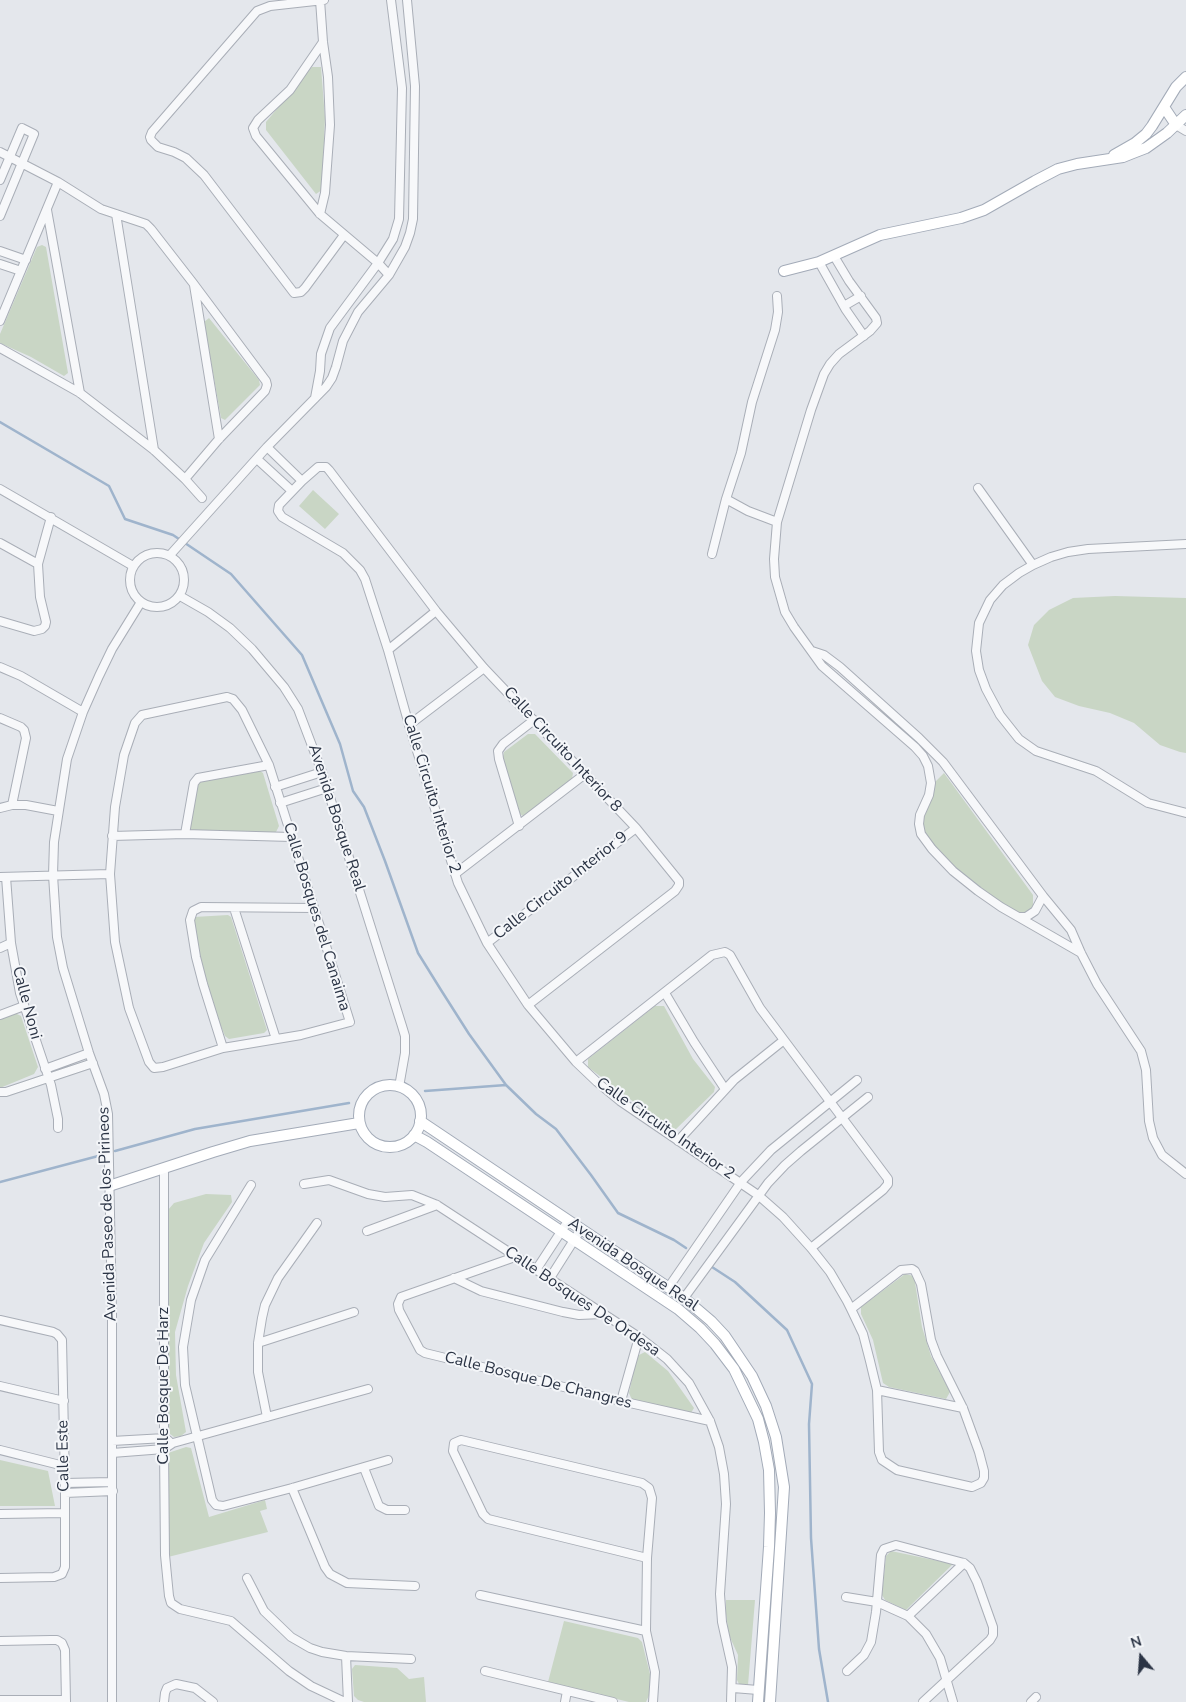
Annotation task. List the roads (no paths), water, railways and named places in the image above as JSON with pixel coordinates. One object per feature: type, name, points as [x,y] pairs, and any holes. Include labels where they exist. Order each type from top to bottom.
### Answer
[{"type":"main road","points":[[1105,160],[1135,143],[1146,134],[1176,87],[1186,77]]},
{"type":"main road","points":[[1164,107],[1176,125]]},
{"type":"main road","points":[[784,271],[819,262],[880,235],[961,218],[984,210],[1058,169],[1122,157],[1146,148],[1186,116]]},
{"type":"main road","points":[[381,1087],[399,1087],[407,1091],[418,1104],[420,1121],[414,1136],[401,1145],[384,1147],[375,1144],[368,1138],[363,1131],[359,1114],[361,1105],[373,1091],[381,1087]]},
{"type":"main road","name":"Avenida Bosque Real","points":[[420,1121],[684,1298],[711,1321],[735,1349],[758,1386],[778,1445],[784,1487],[770,1702]]},
{"type":"main road","points":[[109,1186],[250,1141],[360,1122]]},
{"type":"main road","name":"Avenida Bosque Real","points":[[414,1136],[427,1142],[678,1309],[715,1344],[734,1369],[758,1419],[769,1470],[770,1513],[767,1591],[758,1702]]},
{"type":"main road","points":[[767,1591],[778,1592]]},
{"type":"street","points":[[320,0],[328,77],[330,126],[325,193],[320,214]]},
{"type":"street","points":[[324,0],[270,6],[257,11],[152,132],[150,137],[158,147],[186,158],[204,175],[294,294],[301,292],[305,288],[344,235]]},
{"type":"street","points":[[170,555],[267,448],[326,387],[332,378],[343,341],[358,312],[389,275],[405,247],[413,219],[415,86],[406,0],[397,2],[392,0],[402,88],[399,219],[393,239],[378,263],[330,328],[321,354],[315,398]]},
{"type":"street","points":[[323,42],[290,90],[258,120],[253,128],[256,136],[320,214],[378,263],[389,275]]},
{"type":"street","points":[[1176,125],[1186,130]]},
{"type":"street","points":[[0,180],[22,128],[34,134],[0,216]]},
{"type":"street","points":[[0,152],[58,182],[101,209],[146,224],[152,229],[266,381],[265,391],[219,439],[185,479]]},
{"type":"street","points":[[0,321],[58,182]]},
{"type":"street","points":[[47,210],[80,394]]},
{"type":"street","points":[[116,214],[154,450]]},
{"type":"street","points":[[0,251],[26,260]]},
{"type":"street","points":[[834,256],[877,321],[875,326],[864,336],[838,354],[824,374],[811,410],[777,522],[774,558],[775,577],[785,612],[822,666],[915,748],[926,762],[930,772],[931,783],[929,795],[919,819],[920,829],[925,841],[944,863],[978,891],[1081,953]]},
{"type":"street","points":[[819,262],[844,306],[864,336]]},
{"type":"street","points":[[0,264],[21,271]]},
{"type":"street","points":[[193,283],[219,439]]},
{"type":"street","points":[[712,554],[726,499],[741,452],[752,402],[775,330],[778,312],[777,296]]},
{"type":"street","points":[[844,306],[861,296]]},
{"type":"street","points":[[0,348],[80,394],[154,450],[202,498]]},
{"type":"street","points":[[267,448],[302,481]]},
{"type":"street","points":[[257,459],[292,491]]},
{"type":"street","name":"Calle Circuito Interior 2","points":[[322,466],[314,469],[277,509],[282,517],[334,547],[350,559],[360,570],[370,593],[388,650],[455,874],[487,943],[528,1006],[576,1062],[597,1082],[620,1101],[758,1195],[783,1217],[830,1272],[863,1334],[877,1390],[879,1452],[882,1460],[897,1470],[972,1487],[981,1483],[984,1478],[984,1472],[963,1408]]},
{"type":"street","name":"Calle Circuito Interior 8","points":[[322,466],[329,470],[436,611],[484,668],[636,828],[679,881],[677,888],[528,1006]]},
{"type":"street","points":[[978,488],[1033,565]]},
{"type":"street","points":[[0,489],[133,566]]},
{"type":"street","points":[[726,499],[748,511],[777,522]]},
{"type":"street","points":[[0,621],[34,631],[45,626],[46,622],[40,598],[38,564],[51,517]]},
{"type":"street","points":[[0,543],[38,564]]},
{"type":"street","points":[[1184,811],[1148,803],[1096,771],[1036,751],[1019,739],[1000,715],[986,689],[979,670],[976,652],[977,633],[984,610],[990,600],[1003,585],[1033,565],[1050,557],[1088,549],[1186,544]]},
{"type":"street","points":[[153,552],[170,555],[182,568],[185,578],[180,596],[166,606],[149,606],[141,602],[136,598],[130,586],[130,572],[133,566],[138,559],[153,552]]},
{"type":"street","name":"Avenida Bosque Real","points":[[180,596],[208,612],[230,628],[269,668],[298,709],[328,788],[405,1036],[406,1053],[398,1083],[399,1087]]},
{"type":"street","name":"Avenida Paseo de los Pirineos","points":[[112,1702],[113,1491],[108,1114],[104,1094],[89,1053],[63,968],[57,937],[52,875],[58,811],[67,759],[98,676],[141,602]]},
{"type":"street","points":[[388,650],[436,611]]},
{"type":"street","points":[[812,651],[824,655],[840,667],[938,756],[1043,896],[1071,930],[1101,991],[1141,1051],[1146,1070],[1149,1121],[1153,1138],[1162,1154],[1186,1174]]},
{"type":"street","points":[[0,667],[21,676],[83,712]]},
{"type":"street","points":[[409,725],[484,668]]},
{"type":"street","name":"Calle Bosques del Canaima","points":[[227,697],[233,699],[242,710],[269,765],[275,787],[350,1022],[301,1035],[223,1048],[154,1068],[148,1062],[124,989],[115,942],[110,874],[115,807],[124,755],[135,723],[142,715],[217,698],[227,697]]},
{"type":"street","points":[[0,718],[21,727],[26,738],[12,805]]},
{"type":"street","points":[[519,826],[498,751],[503,744],[534,720]]},
{"type":"street","points":[[184,834],[194,783],[198,778],[269,765]]},
{"type":"street","points":[[275,787],[322,772]]},
{"type":"street","points":[[455,874],[585,774]]},
{"type":"street","name":"Calle Bosques del Canaima","points":[[280,803],[328,788]]},
{"type":"street","points":[[0,808],[12,805],[26,805],[58,811]]},
{"type":"street","name":"Calle Circuito Interior 9","points":[[487,943],[636,828]]},
{"type":"street","points":[[112,836],[184,834],[291,837]]},
{"type":"street","points":[[3,877],[110,874]]},
{"type":"street","name":"Calle Noni","points":[[3,877],[11,944],[20,993],[46,1073],[58,1119],[58,1128]]},
{"type":"street","points":[[1020,917],[1035,911],[1043,896]]},
{"type":"street","points":[[223,1048],[196,956],[190,920],[192,911],[201,907],[314,908]]},
{"type":"street","points":[[234,908],[276,1039]]},
{"type":"street","points":[[0,948],[11,944]]},
{"type":"street","points":[[576,1062],[712,955],[725,952],[730,955],[760,1008],[887,1176],[888,1182],[883,1190],[811,1248]]},
{"type":"street","points":[[665,993],[725,1089]]},
{"type":"street","points":[[0,1015],[24,1006]]},
{"type":"street","points":[[678,1141],[725,1089],[784,1040]]},
{"type":"street","points":[[0,1092],[6,1092],[89,1053]]},
{"type":"street","points":[[46,1073],[56,1076],[93,1063]]},
{"type":"street","points":[[668,1288],[741,1182],[771,1150],[857,1080]]},
{"type":"street","points":[[684,1298],[758,1195],[785,1165],[868,1097]]},
{"type":"street","name":"Calle Bosque De Harz","points":[[164,1169],[164,1448],[166,1555],[171,1602],[180,1609],[231,1621],[289,1671],[312,1686],[347,1702]]},
{"type":"street","name":"Calle Bosques De Ordesa","points":[[304,1184],[329,1180],[368,1194],[385,1197],[412,1196],[437,1205],[639,1337],[678,1369],[689,1383],[710,1422],[719,1446],[724,1474],[726,1504],[720,1594],[722,1622],[732,1667],[732,1702]]},
{"type":"street","points":[[251,1185],[212,1246],[200,1273],[191,1300],[183,1347],[186,1392],[212,1500],[216,1505],[223,1506],[388,1460]]},
{"type":"street","points":[[367,1231],[437,1205]]},
{"type":"street","points":[[536,1270],[568,1221]]},
{"type":"street","points":[[267,1418],[258,1372],[258,1343],[265,1305],[286,1266],[316,1223]]},
{"type":"street","points":[[550,1278],[581,1229]]},
{"type":"street","points":[[454,1278],[515,1257]]},
{"type":"street","points":[[851,1309],[901,1270],[912,1269],[921,1284],[931,1340],[963,1408]]},
{"type":"street","points":[[454,1278],[481,1291],[563,1312],[579,1315],[602,1314]]},
{"type":"street","name":"Calle Bosque De Changres","points":[[454,1278],[404,1295],[399,1300],[399,1310],[414,1342],[425,1353],[621,1402],[710,1422]]},
{"type":"street","points":[[258,1343],[354,1312]]},
{"type":"street","name":"Calle Este","points":[[0,1320],[53,1332],[60,1337],[63,1343],[65,1483],[65,1567],[62,1574],[54,1577],[0,1578]]},
{"type":"street","points":[[621,1402],[639,1337]]},
{"type":"street","points":[[0,1386],[64,1401]]},
{"type":"street","points":[[112,1453],[164,1448],[173,1443],[368,1389]]},
{"type":"street","points":[[877,1390],[963,1408]]},
{"type":"street","points":[[112,1441],[165,1438],[173,1443]]},
{"type":"street","points":[[647,1558],[488,1519],[483,1514],[453,1451],[454,1443],[461,1440],[646,1484],[652,1498],[647,1558],[646,1631],[655,1672],[653,1702]]},
{"type":"street","points":[[0,1450],[64,1466]]},
{"type":"street","points":[[364,1468],[379,1506],[386,1510],[405,1510]]},
{"type":"street","points":[[65,1483],[112,1482]]},
{"type":"street","points":[[292,1488],[325,1567],[330,1574],[347,1583],[415,1586]]},
{"type":"street","points":[[65,1493],[113,1491]]},
{"type":"street","points":[[0,1514],[64,1513]]},
{"type":"street","points":[[847,1671],[868,1649],[874,1631],[881,1555],[886,1547],[896,1545],[964,1563],[970,1568],[977,1582],[993,1627],[993,1635],[990,1640],[923,1702]]},
{"type":"street","points":[[908,1616],[964,1563]]},
{"type":"street","points":[[247,1578],[264,1611],[278,1626],[291,1637],[316,1650],[346,1656],[411,1659]]},
{"type":"street","points":[[480,1595],[646,1631]]},
{"type":"street","points":[[846,1597],[877,1602],[908,1616],[935,1646],[953,1702]]},
{"type":"street","points":[[0,1641],[57,1640],[62,1643],[65,1650],[66,1701],[0,1700]]},
{"type":"street","points":[[346,1656],[347,1702]]},
{"type":"street","points":[[485,1671],[567,1690],[579,1698],[613,1702]]},
{"type":"street","points":[[164,1702],[167,1688],[176,1684],[196,1688],[213,1702]]},
{"type":"street","points":[[732,1688],[758,1690]]},
{"type":"street","points":[[565,1702],[567,1690]]},
{"type":"waterway","points":[[0,422],[109,486],[125,519],[173,535],[231,574],[302,655],[340,744],[353,791],[364,807],[418,953],[469,1034],[506,1085],[536,1114],[556,1129],[618,1213],[674,1240],[686,1248]]},
{"type":"waterway","points":[[425,1091],[506,1085]]},
{"type":"waterway","points":[[115,1151],[195,1129],[349,1103]]},
{"type":"waterway","points":[[0,1182],[102,1155]]},
{"type":"waterway","points":[[712,1267],[735,1282],[787,1330],[812,1384],[809,1424],[811,1538],[819,1649],[828,1702]]}]
